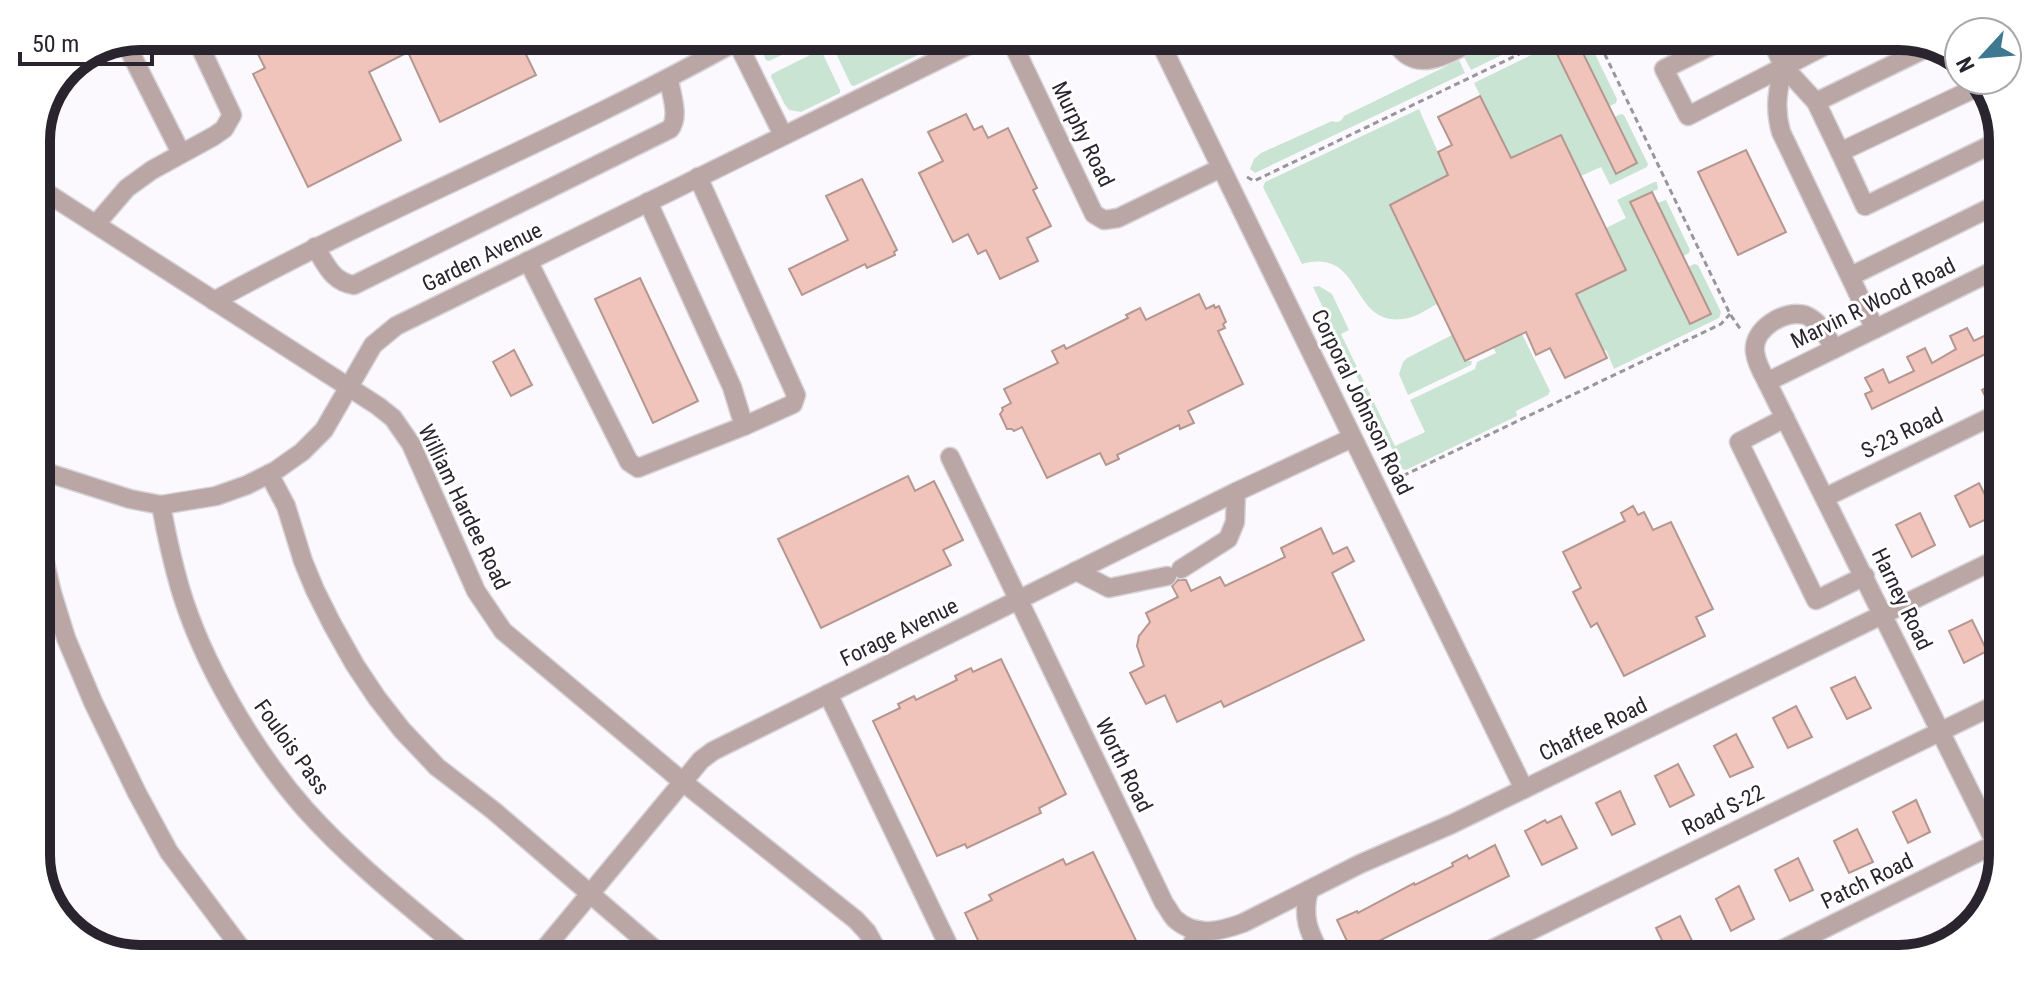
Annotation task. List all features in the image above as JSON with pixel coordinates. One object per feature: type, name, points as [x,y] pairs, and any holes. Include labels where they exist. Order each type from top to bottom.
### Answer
[{"type":"street","points":[[96,224],[127,188],[224,129],[232,115],[202,50]]},
{"type":"street","points":[[214,301],[315,247],[669,79],[717,50]]},
{"type":"street","points":[[740,50],[783,135]]},
{"type":"street","name":"Garden Avenue","points":[[50,473],[130,499],[161,505],[216,496],[247,485],[302,452],[324,430],[373,345],[396,326],[958,50]]},
{"type":"street","name":"Murphy Road","points":[[1016,50],[1094,214],[1104,220],[1118,218],[1221,168]]},
{"type":"street","name":"Corporal Johnson Road","points":[[1164,50],[1524,789]]},
{"type":"street","points":[[1401,50],[1415,60],[1425,61],[1453,50]]},
{"type":"street","points":[[1703,50],[1664,69],[1688,116],[1816,50]]},
{"type":"street","points":[[1776,50],[1783,66],[1816,102],[1865,206],[1989,146]]},
{"type":"street","points":[[130,51],[181,153]]},
{"type":"street","points":[[1816,102],[1918,52]]},
{"type":"street","points":[[1783,66],[1776,114],[1781,132],[1875,329]]},
{"type":"street","points":[[315,247],[333,277],[354,285],[670,129],[676,118],[669,79]]},
{"type":"street","points":[[1840,152],[1958,96]]},
{"type":"street","points":[[528,261],[629,462],[638,468],[793,404],[796,395],[698,177]]},
{"type":"street","name":"William Hardee Road","points":[[50,195],[393,418],[411,444],[476,591],[503,631],[683,782],[856,920],[874,945]]},
{"type":"street","points":[[648,202],[732,387],[744,426]]},
{"type":"street","points":[[1851,276],[1989,208]]},
{"type":"street","name":"Marvin R Wood Road","points":[[1767,382],[1989,273]]},
{"type":"street","points":[[1754,350],[1756,338],[1763,329],[1791,313],[1816,322],[1834,349]]},
{"type":"street","name":"Harney Road","points":[[1754,350],[1767,382],[1989,830]]},
{"type":"street","points":[[1785,418],[1739,442],[1816,600],[1865,576]]},
{"type":"street","name":"S-23 Road","points":[[1826,497],[1989,418]]},
{"type":"street","name":"Forage Avenue","points":[[548,945],[701,760],[713,751],[1236,492],[1352,438]]},
{"type":"street","name":"Worth Road","points":[[950,457],[1164,903],[1175,919],[1202,931]]},
{"type":"street","points":[[269,474],[286,506],[315,590],[355,665],[402,730],[437,767],[494,811],[650,945]]},
{"type":"street","points":[[1076,571],[1109,588],[1174,573],[1228,539],[1235,522],[1236,492]]},
{"type":"street","name":"Foulois Pass","points":[[161,505],[168,547],[189,613],[204,649],[244,725],[304,808],[349,854],[456,945]]},
{"type":"street","name":"Chaffee Road","points":[[1202,931],[1226,929],[1243,923],[1989,563]]},
{"type":"street","points":[[50,584],[66,638],[137,793],[169,852],[239,945]]},
{"type":"street","points":[[828,694],[948,945]]},
{"type":"street","name":"Road S-22","points":[[1501,945],[1989,708]]},
{"type":"street","name":"Patch Road","points":[[1791,945],[1989,847]]},
{"type":"street","points":[[1309,890],[1305,907],[1309,931],[1316,945]]},
{"type":"street","points":[[1194,945],[1202,931]]},
{"type":"path","points":[[1247,177],[1254,181],[1528,50]]},
{"type":"path","points":[[1603,50],[1730,314],[1754,350]]},
{"type":"path","points":[[1377,489],[1721,324],[1730,314]]},
{"type":"green space","points":[[761,50],[792,50],[769,61]]},
{"type":"green space","points":[[834,50],[928,50],[854,86]]},
{"type":"green space","points":[[1478,50],[1512,50],[1471,70],[1464,57]]},
{"type":"green space","points":[[1541,50],[1561,50],[1557,52],[1584,109],[1606,99],[1584,55],[1594,52],[1617,99],[1616,103],[1588,117],[1615,173],[1614,117],[1621,114],[1647,167],[1610,185],[1601,167],[1581,176],[1561,135],[1492,167],[1505,147],[1474,83]]},
{"type":"green space","points":[[818,51],[822,52],[840,93],[801,112],[789,110],[772,74]]},
{"type":"green space","points":[[1459,60],[1465,73],[1255,173],[1250,169],[1261,153],[1332,121],[1339,122],[1344,116]]},
{"type":"green space","points":[[1419,109],[1448,175],[1391,205],[1437,304],[1407,318],[1386,318],[1373,311],[1336,266],[1322,262],[1302,264],[1263,187],[1265,182]]},
{"type":"green space","points":[[1657,182],[1658,189],[1631,203],[1657,260],[1679,249],[1657,203],[1666,200],[1690,250],[1662,268],[1689,323],[1688,267],[1694,264],[1698,265],[1721,312],[1719,318],[1614,369],[1581,305],[1557,302],[1626,270],[1606,228],[1626,218],[1617,200]]},
{"type":"green space","points":[[1319,286],[1332,294],[1349,330],[1341,334],[1395,446],[1425,432],[1410,400],[1475,369],[1477,362],[1496,353],[1493,346],[1522,334],[1550,391],[1548,395],[1516,411],[1517,416],[1406,470],[1402,469],[1313,287]]},
{"type":"green space","points":[[1452,335],[1464,361],[1472,361],[1471,365],[1408,395],[1399,374],[1403,362]]},
{"type":"building","points":[[256,50],[524,50],[536,75],[440,122],[408,52],[369,72],[401,140],[308,187],[253,74],[265,68]]},
{"type":"building","points":[[1581,50],[1637,163],[1616,174],[1556,52]]},
{"type":"building","points":[[1480,96],[1511,158],[1561,135],[1626,270],[1576,294],[1607,358],[1565,378],[1550,348],[1536,355],[1526,332],[1465,361],[1390,205],[1448,175],[1438,152],[1452,145],[1438,117]]},
{"type":"building","points":[[966,114],[974,130],[982,126],[988,138],[1008,128],[1037,188],[1033,190],[1051,226],[1027,238],[1038,261],[1000,279],[986,250],[978,254],[968,234],[953,242],[919,173],[943,161],[928,132]]},
{"type":"building","points":[[1746,150],[1786,232],[1738,255],[1698,172]]},
{"type":"building","points":[[862,179],[897,250],[895,255],[867,268],[865,264],[802,295],[789,269],[848,240],[826,196]]},
{"type":"building","points":[[1652,192],[1711,314],[1690,324],[1630,202]]},
{"type":"building","points":[[640,278],[698,401],[653,423],[595,299]]},
{"type":"building","points":[[1199,294],[1206,309],[1219,306],[1226,322],[1223,324],[1225,328],[1218,331],[1243,384],[1188,411],[1194,423],[1180,429],[1179,425],[1117,455],[1119,459],[1106,465],[1100,453],[1047,478],[1022,427],[1014,431],[1007,429],[1000,414],[1002,408],[1011,403],[1004,389],[1058,363],[1052,351],[1064,345],[1066,349],[1128,318],[1126,315],[1140,308],[1146,320]]},
{"type":"building","points":[[1967,328],[1974,341],[1989,334],[1989,352],[1872,409],[1865,394],[1872,391],[1865,378],[1883,369],[1889,383],[1914,371],[1907,357],[1925,348],[1932,363],[1956,349],[1950,336]]},
{"type":"building","points":[[514,350],[532,385],[511,396],[493,362]]},
{"type":"building","points":[[1989,386],[1989,404],[1982,390]]},
{"type":"building","points":[[908,476],[915,491],[934,481],[963,540],[943,550],[951,565],[821,628],[778,539]]},
{"type":"building","points":[[1979,483],[1989,503],[1989,518],[1970,527],[1955,496]]},
{"type":"building","points":[[1633,506],[1638,515],[1644,512],[1653,530],[1671,522],[1713,609],[1696,617],[1705,636],[1624,676],[1597,623],[1591,627],[1573,592],[1581,588],[1563,552],[1625,521],[1621,513]]},
{"type":"building","points":[[1920,513],[1935,545],[1912,557],[1896,525]]},
{"type":"building","points":[[1321,528],[1333,554],[1347,547],[1354,561],[1332,573],[1364,640],[1224,707],[1221,701],[1177,722],[1165,695],[1146,704],[1130,673],[1144,666],[1137,646],[1139,636],[1150,622],[1146,613],[1178,597],[1172,586],[1178,580],[1186,580],[1191,591],[1220,577],[1225,586],[1285,557],[1281,548]]},
{"type":"building","points":[[1972,620],[1987,651],[1964,663],[1949,631]]},
{"type":"building","points":[[1001,659],[1066,794],[1039,808],[1041,813],[967,848],[965,844],[937,856],[873,721],[900,708],[898,704],[914,696],[916,700],[957,680],[955,676],[971,668],[973,672]]},
{"type":"building","points":[[1855,677],[1871,708],[1847,719],[1831,688]]},
{"type":"building","points":[[1796,706],[1812,737],[1788,748],[1773,718]]},
{"type":"building","points":[[1736,734],[1753,767],[1730,777],[1714,746]]},
{"type":"building","points":[[1678,764],[1694,795],[1670,807],[1655,776]]},
{"type":"building","points":[[1620,791],[1635,824],[1612,835],[1596,803]]},
{"type":"building","points":[[1916,800],[1930,832],[1908,843],[1893,812]]},
{"type":"building","points":[[1561,816],[1577,848],[1542,865],[1525,831],[1545,820],[1547,823]]},
{"type":"building","points":[[1857,829],[1873,862],[1849,873],[1834,841]]},
{"type":"building","points":[[1495,845],[1509,876],[1371,945],[1349,945],[1337,920],[1358,913],[1453,866],[1452,863],[1467,855],[1469,859]]},
{"type":"building","points":[[1093,852],[1138,945],[980,945],[965,913],[992,900],[989,895],[1063,859],[1066,865]]},
{"type":"building","points":[[1798,858],[1813,890],[1790,901],[1775,870]]},
{"type":"building","points":[[1739,886],[1754,919],[1731,931],[1716,899]]},
{"type":"building","points":[[1680,916],[1694,945],[1664,945],[1656,928]]}]
